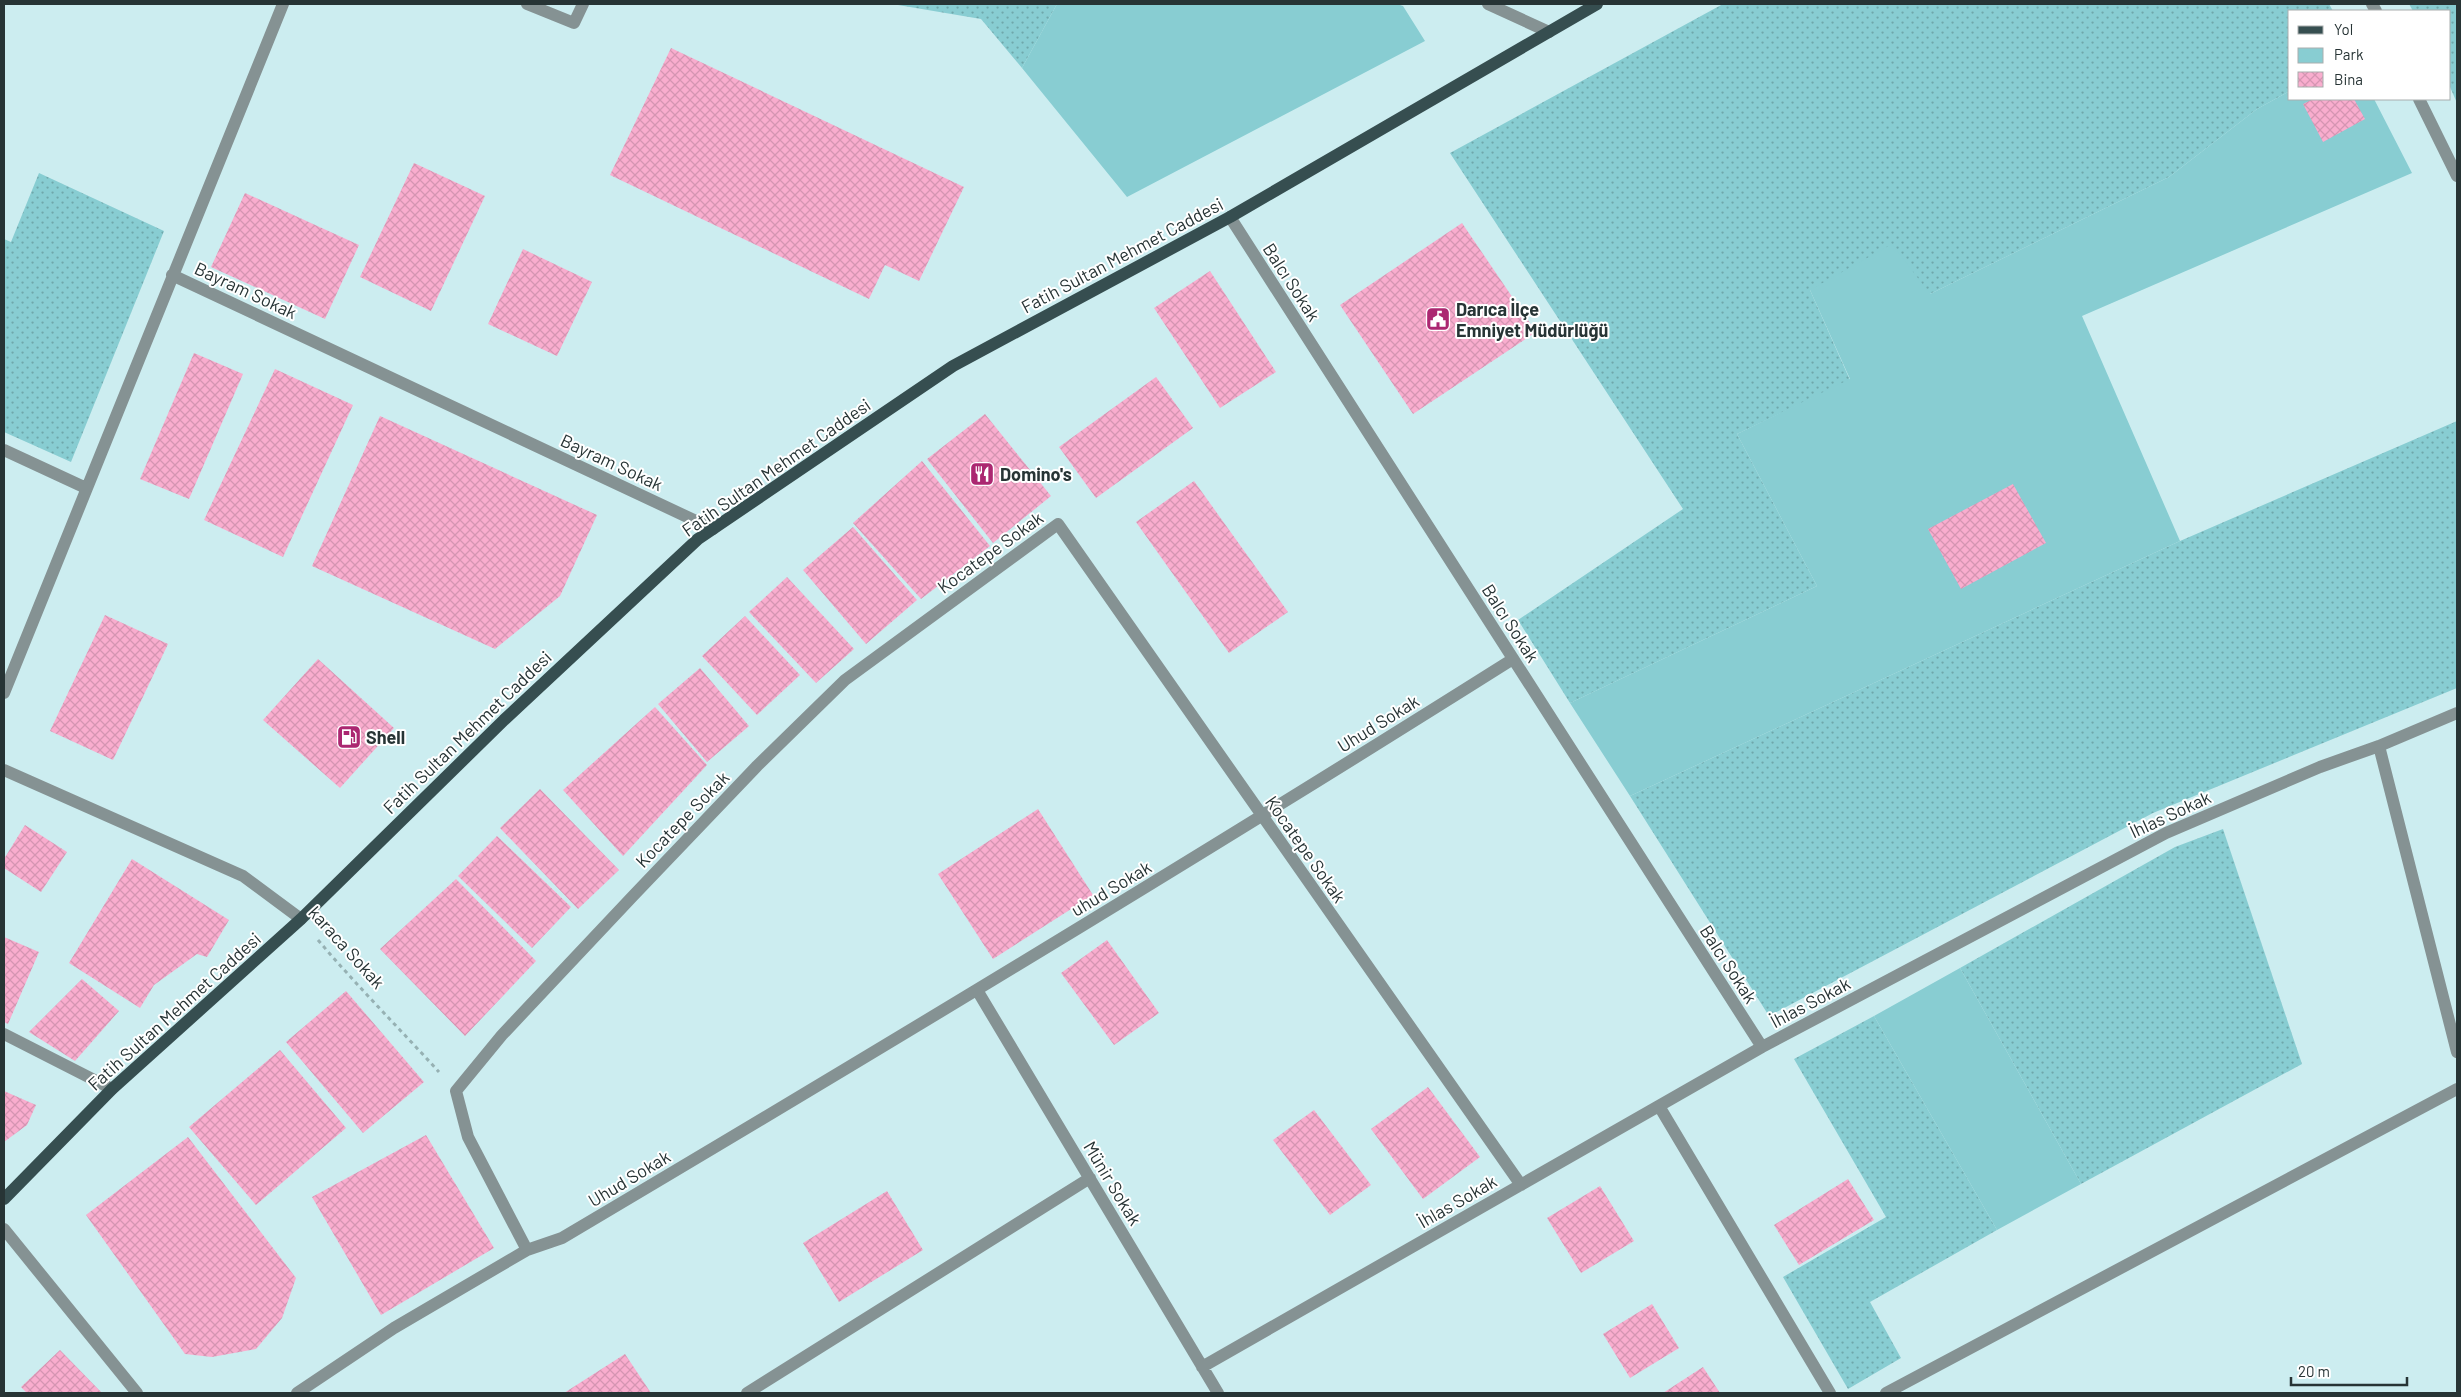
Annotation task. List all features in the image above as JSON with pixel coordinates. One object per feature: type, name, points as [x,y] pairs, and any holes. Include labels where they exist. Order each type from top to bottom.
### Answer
[{"type":"main road","name":"Fatih Sultan Mehmet Caddesi","points":[[4,1199],[112,1089],[300,919],[504,720],[698,539],[953,366],[1230,217],[1597,4]]},
{"type":"street","points":[[172,275],[283,4]]},
{"type":"street","points":[[527,4],[574,23],[583,4]]},
{"type":"street","points":[[1488,4],[1549,32]]},
{"type":"street","points":[[2419,100],[2457,176]]},
{"type":"street","name":"Balcı Sokak","points":[[1230,217],[1762,1047]]},
{"type":"street","name":"Bayram Sokak","points":[[4,693],[172,275],[713,529]]},
{"type":"street","points":[[4,450],[86,488]]},
{"type":"street","name":"Kocatepe Sokak","points":[[456,1091],[502,1035],[757,766],[845,680],[1058,524],[1521,1185]]},
{"type":"street","name":"Uhud Sokak","points":[[1262,817],[1513,659]]},
{"type":"street","name":"İhlas Sokak","points":[[1202,1367],[1762,1047],[2166,833],[2457,713]]},
{"type":"street","points":[[2379,746],[2457,1052]]},
{"type":"street","name":"karaca Sokak","points":[[4,770],[243,876],[300,919]]},
{"type":"street","name":"uhud Sokak","points":[[977,990],[1262,817]]},
{"type":"street","name":"Uhud Sokak","points":[[297,1393],[394,1328],[527,1250],[562,1238],[977,990]]},
{"type":"street","name":"Münir Sokak","points":[[977,990],[1218,1393]]},
{"type":"street","points":[[4,1034],[112,1089]]},
{"type":"street","points":[[1886,1393],[2457,1089]]},
{"type":"street","points":[[456,1091],[468,1137],[527,1250]]},
{"type":"street","points":[[1659,1106],[1829,1393]]},
{"type":"street","points":[[747,1393],[1090,1178]]},
{"type":"street","points":[[4,1229],[137,1393]]},
{"type":"path","name":"karaca Sokak","points":[[300,919],[357,987],[391,1018],[456,1091]]},
{"type":"green space","points":[[892,4],[1057,4],[1022,68],[981,19]]},
{"type":"green space","points":[[1057,4],[1397,4],[1403,6],[1425,41],[1127,197],[1022,68]]},
{"type":"green space","points":[[1723,4],[2329,4],[2332,10],[2288,10],[2288,92],[2257,109],[2169,177],[1930,294],[1810,290],[1850,380],[1737,434],[1817,586],[1570,703],[1518,620],[1683,509],[1450,153]]},
{"type":"green space","points":[[2409,4],[2457,4],[2457,103],[2451,89],[2451,10],[2412,10]]},
{"type":"green space","points":[[2288,92],[2288,100],[2375,100],[2412,173],[2082,316],[2180,541],[1630,796],[1570,703],[1817,586],[1737,434],[1850,379],[1810,290],[1892,244],[1930,294],[2169,177],[2257,109]]},
{"type":"green space","points":[[39,173],[164,231],[71,462],[4,432],[4,239],[11,242]]},
{"type":"green space","points":[[2457,421],[2457,688],[2153,813],[1769,1016],[1630,796],[2180,541]]},
{"type":"green space","points":[[2223,829],[2302,1064],[2081,1184],[1960,968],[2175,847]]},
{"type":"green space","points":[[1960,968],[2081,1184],[1997,1230],[1874,1016]]},
{"type":"green space","points":[[1874,1016],[1997,1230],[1870,1302],[1901,1358],[1848,1389],[1783,1277],[1886,1217],[1794,1059]]},
{"type":"building","points":[[671,48],[964,187],[919,281],[885,265],[869,299],[610,175]]},
{"type":"building","points":[[2311,100],[2355,100],[2365,119],[2323,142],[2303,104]]},
{"type":"building","points":[[414,163],[485,196],[431,311],[360,277]]},
{"type":"building","points":[[245,193],[359,245],[325,319],[211,267]]},
{"type":"building","name":"Darıca İlçe Emniyet Müdürlüğü","points":[[1462,223],[1536,332],[1413,414],[1340,305]]},
{"type":"building","points":[[523,249],[592,282],[557,356],[488,324]]},
{"type":"building","points":[[1210,271],[1276,372],[1220,408],[1154,308]]},
{"type":"building","points":[[194,353],[243,374],[189,499],[140,479]]},
{"type":"building","points":[[275,369],[353,405],[283,557],[204,520]]},
{"type":"building","points":[[1156,377],[1193,428],[1096,498],[1059,447]]},
{"type":"building","points":[[985,414],[1051,496],[993,543],[927,459]]},
{"type":"building","points":[[380,416],[597,515],[560,596],[495,649],[312,566]]},
{"type":"building","points":[[922,461],[990,546],[921,599],[853,523]]},
{"type":"building","points":[[1194,481],[1288,612],[1229,653],[1136,522]]},
{"type":"building","points":[[2013,484],[2046,543],[1961,589],[1928,529]]},
{"type":"building","points":[[853,527],[917,600],[866,644],[803,570]]},
{"type":"building","points":[[787,577],[854,649],[816,683],[749,612]]},
{"type":"building","points":[[105,615],[168,644],[113,760],[50,731]]},
{"type":"building","points":[[745,616],[800,675],[757,715],[702,656]]},
{"type":"building","points":[[318,659],[394,728],[340,788],[263,720]]},
{"type":"building","points":[[700,668],[749,726],[707,762],[658,704]]},
{"type":"building","points":[[655,707],[707,765],[623,856],[563,790]]},
{"type":"building","points":[[540,789],[619,870],[578,909],[500,828]]},
{"type":"building","points":[[1038,809],[1093,895],[993,959],[938,874]]},
{"type":"building","points":[[25,825],[67,852],[41,892],[4,868],[4,859]]},
{"type":"building","points":[[497,836],[571,907],[532,948],[458,876]]},
{"type":"building","points":[[132,859],[229,920],[207,957],[197,954],[154,985],[140,1008],[69,963]]},
{"type":"building","points":[[456,879],[536,961],[465,1036],[380,949]]},
{"type":"building","points":[[4,937],[39,952],[8,1024],[4,1022]]},
{"type":"building","points":[[1107,940],[1159,1013],[1114,1045],[1061,973]]},
{"type":"building","points":[[82,979],[119,1011],[75,1061],[29,1032]]},
{"type":"building","points":[[346,991],[424,1082],[363,1133],[286,1042]]},
{"type":"building","points":[[280,1050],[346,1128],[256,1205],[189,1127]]},
{"type":"building","points":[[1428,1087],[1480,1157],[1423,1199],[1371,1129]]},
{"type":"building","points":[[4,1091],[36,1105],[27,1125],[4,1142]]},
{"type":"building","points":[[1314,1110],[1371,1185],[1330,1215],[1273,1140]]},
{"type":"building","points":[[426,1135],[494,1248],[381,1315],[312,1197]]},
{"type":"building","points":[[188,1137],[296,1278],[282,1318],[256,1349],[212,1357],[185,1354],[86,1215]]},
{"type":"building","points":[[1848,1179],[1874,1220],[1799,1265],[1774,1225]]},
{"type":"building","points":[[1600,1186],[1634,1241],[1581,1273],[1547,1218]]},
{"type":"building","points":[[887,1191],[923,1250],[839,1302],[803,1243]]},
{"type":"building","points":[[1652,1304],[1679,1348],[1630,1378],[1603,1334]]},
{"type":"building","points":[[60,1350],[102,1393],[27,1393],[21,1387]]},
{"type":"building","points":[[625,1354],[651,1393],[564,1393]]},
{"type":"building","points":[[1703,1367],[1720,1393],[1663,1393]]},
{"type":"place","name":"Darıca İlçe Emniyet Müdürlüğü","points":[[1438,319]]},
{"type":"place","name":"Domino's","points":[[982,474]]},
{"type":"place","name":"Shell","points":[[349,737]]}]
